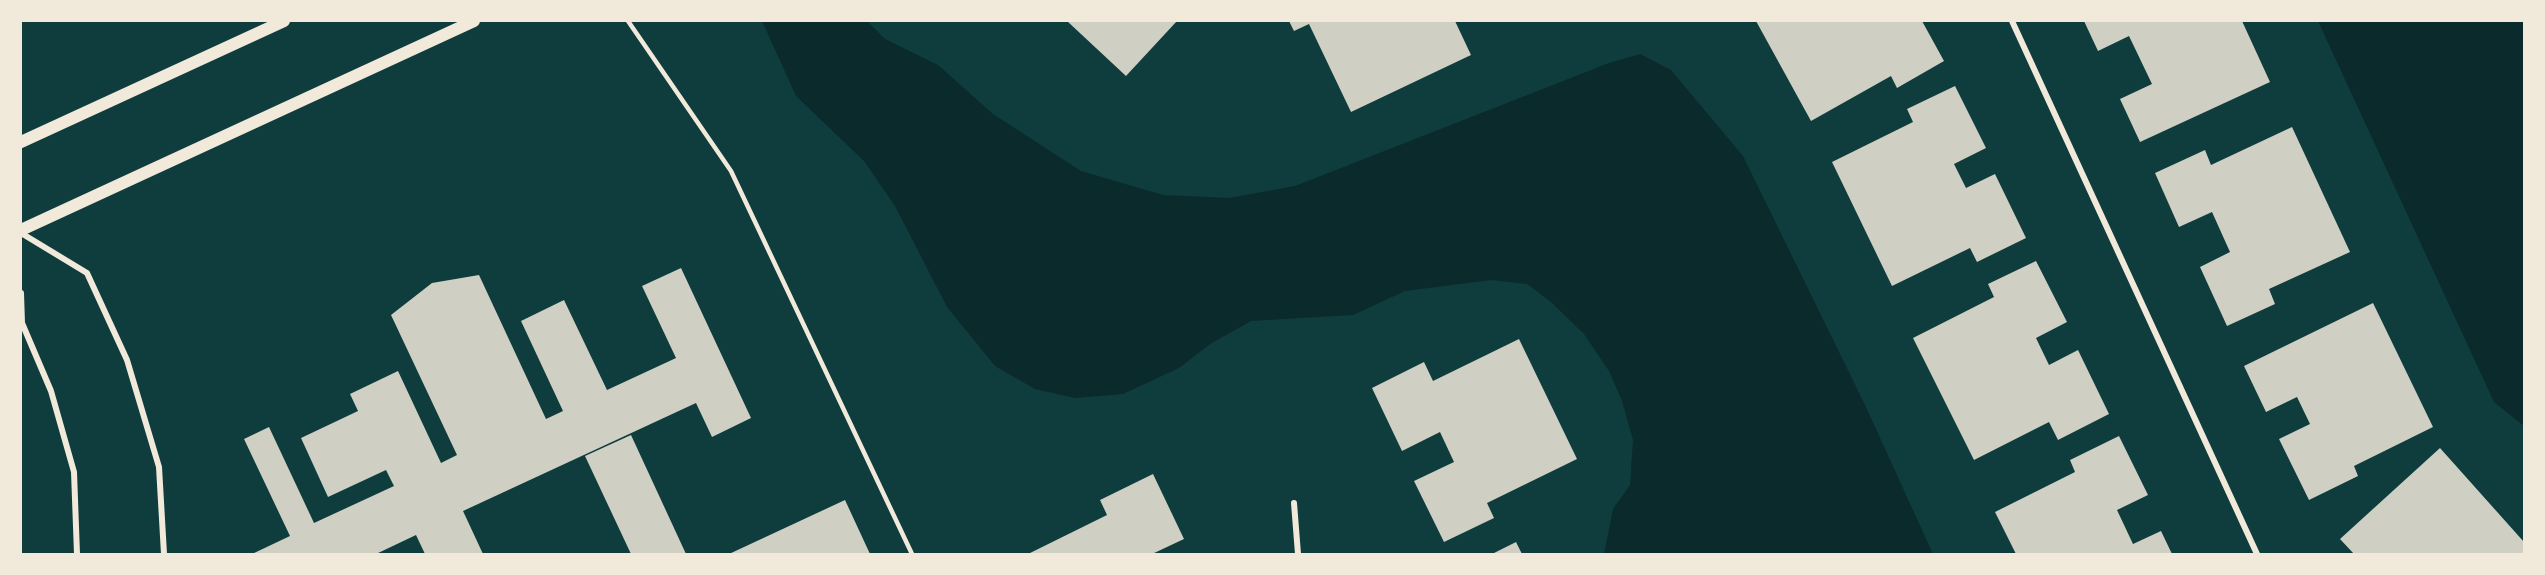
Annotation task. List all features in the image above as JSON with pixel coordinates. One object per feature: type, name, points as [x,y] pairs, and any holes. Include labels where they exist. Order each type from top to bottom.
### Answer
[{"type":"main road","points":[[21,142],[284,21]]},
{"type":"main road","points":[[21,231],[474,21]]},
{"type":"street","points":[[2012,21],[2257,554]]},
{"type":"street","points":[[21,231],[87,273],[127,360],[159,467],[164,554]]},
{"type":"street","points":[[21,293],[22,323],[51,391],[74,472],[77,554]]},
{"type":"street","points":[[1294,503],[1298,554]]},
{"type":"lane","points":[[628,21],[731,171],[912,554]]},
{"type":"water","points":[[762,21],[867,21],[885,39],[938,65],[993,114],[1081,171],[1163,195],[1229,198],[1295,186],[1609,63],[1640,54],[1671,70],[1743,156],[1865,405],[1933,554],[1604,554],[1613,509],[1630,485],[1633,440],[1622,401],[1609,371],[1584,334],[1551,302],[1527,284],[1491,280],[1405,291],[1353,315],[1251,321],[1210,344],[1179,368],[1123,394],[1075,398],[1035,389],[995,366],[947,307],[895,206],[864,161],[796,96]]},
{"type":"water","points":[[2318,21],[2524,21],[2524,426],[2494,402]]},
{"type":"building","points":[[1067,21],[1177,21],[1126,76]]},
{"type":"building","points":[[1289,21],[1455,21],[1471,55],[1351,112],[1309,24],[1294,31]]},
{"type":"building","points":[[1756,21],[1922,21],[1944,61],[1897,88],[1891,76],[1811,121]]},
{"type":"building","points":[[2084,21],[2242,21],[2270,82],[2140,142],[2120,99],[2152,84],[2129,36],[2098,51]]},
{"type":"building","points":[[1955,86],[1986,148],[1954,164],[1966,188],[1995,174],[2026,238],[1977,262],[1970,248],[1892,286],[1832,162],[1913,122],[1907,109]]},
{"type":"building","points":[[2292,127],[2350,252],[2269,289],[2275,304],[2227,326],[2200,267],[2230,252],[2212,212],[2179,227],[2155,173],[2205,150],[2211,165]]},
{"type":"building","points":[[2036,261],[2067,322],[2036,338],[2049,365],[2078,350],[2109,414],[2058,440],[2049,422],[1974,460],[1913,338],[1994,297],[1988,284]]},
{"type":"building","points":[[681,268],[751,418],[712,437],[696,403],[463,511],[483,554],[425,554],[416,535],[376,554],[252,554],[290,536],[244,439],[269,427],[314,523],[394,486],[386,470],[328,497],[301,438],[358,411],[350,394],[398,371],[441,463],[457,455],[391,315],[432,283],[479,275],[546,419],[563,411],[521,321],[564,300],[607,390],[676,358],[642,286]]},
{"type":"building","points":[[2373,303],[2433,427],[2354,466],[2358,476],[2309,500],[2279,439],[2310,424],[2297,397],[2266,412],[2244,366]]},
{"type":"building","points":[[1519,339],[1577,459],[1487,503],[1494,518],[1444,542],[1414,481],[1454,462],[1440,432],[1402,451],[1372,388],[1424,362],[1433,381]]},
{"type":"building","points":[[631,435],[686,554],[631,554],[585,456]]},
{"type":"building","points":[[2119,436],[2148,495],[2117,510],[2133,544],[2161,531],[2172,554],[2016,554],[1995,512],[2075,472],[2070,460]]},
{"type":"building","points":[[2440,448],[2524,542],[2524,554],[2354,554],[2340,539]]},
{"type":"building","points":[[1153,474],[1184,539],[1152,554],[1028,554],[1107,515],[1100,500]]},
{"type":"building","points":[[845,500],[870,554],[729,554]]},
{"type":"building","points":[[1516,542],[1522,554],[1492,554]]}]
